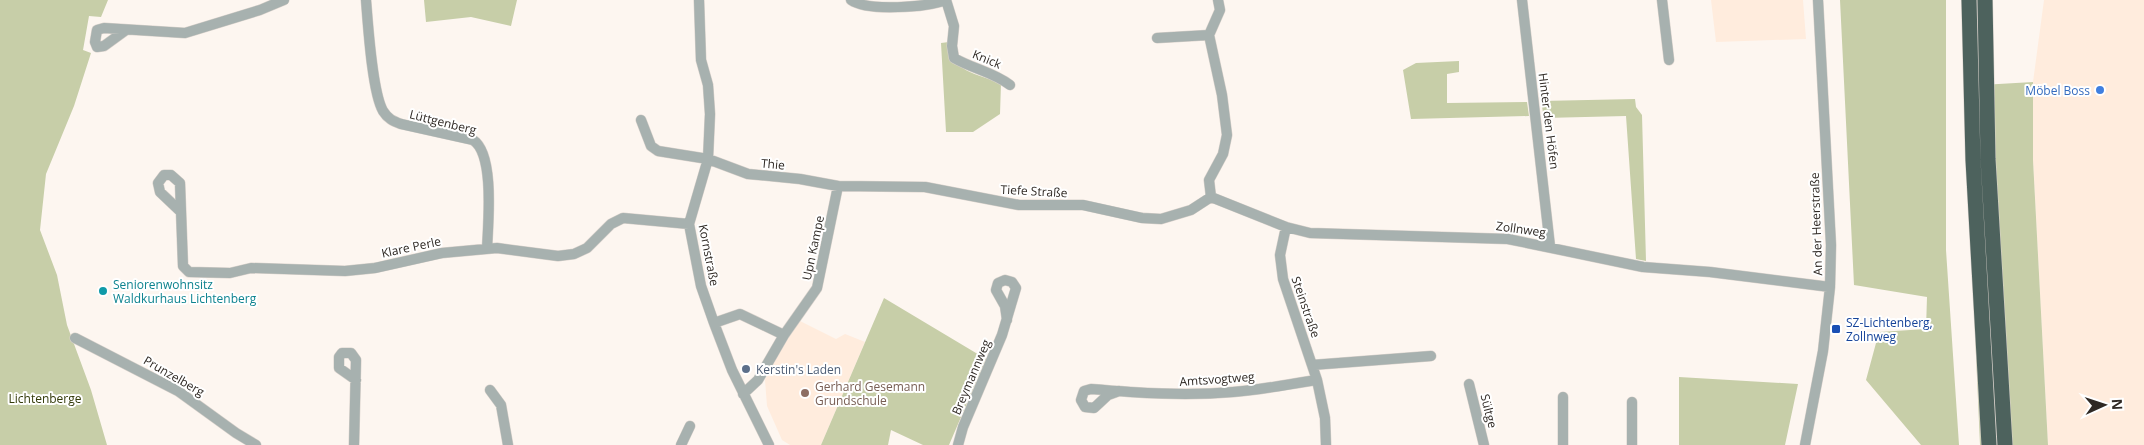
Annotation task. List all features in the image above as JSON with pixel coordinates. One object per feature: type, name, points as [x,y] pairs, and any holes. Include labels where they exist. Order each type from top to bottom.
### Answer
[{"type":"highway","points":[[1969,0],[1972,160],[1989,445]]},
{"type":"highway","points":[[1985,0],[1988,159],[2005,445]]},
{"type":"street","points":[[126,30],[185,33],[260,10],[284,0]]},
{"type":"street","name":"Lüttgenberg","points":[[366,0],[376,92],[383,112],[390,120],[401,124],[473,140],[480,144],[483,151],[488,193],[487,248]]},
{"type":"street","name":"Kornstraße","points":[[699,0],[700,60],[708,85],[710,114],[708,159],[689,224],[701,286],[714,323],[743,394],[769,445]]},
{"type":"street","name":"Knick","points":[[851,0],[858,5],[896,6],[933,5],[946,0],[954,26],[952,46],[954,58],[968,66],[996,76],[1010,85]]},
{"type":"street","points":[[1211,197],[1208,185],[1210,175],[1226,148],[1227,135],[1222,95],[1209,35],[1220,10],[1218,0]]},
{"type":"street","name":"Hinter den Höfen","points":[[1522,0],[1550,246]]},
{"type":"street","points":[[1662,0],[1669,60]]},
{"type":"street","name":"An der Heerstraße","points":[[1805,445],[1823,352],[1830,287],[1831,245],[1818,0]]},
{"type":"street","points":[[1157,38],[1209,35]]},
{"type":"street","name":"Thie","points":[[641,120],[648,140],[654,149],[708,159],[748,174],[800,179],[838,186]]},
{"type":"street","name":"Tiefe Straße","points":[[838,186],[925,187],[1019,205],[1083,205],[1142,218],[1161,219],[1191,210],[1211,197]]},
{"type":"street","name":"Upn Kampe","points":[[743,394],[758,380],[784,335],[818,288],[838,186]]},
{"type":"street","name":"Zollnweg","points":[[1211,197],[1286,228],[1310,233],[1495,238],[1550,246],[1643,267],[1710,272],[1830,287]]},
{"type":"street","name":"Klare Perle","points":[[180,211],[183,266],[189,272],[230,272],[252,268],[345,271],[375,268],[442,253],[487,248],[566,255],[587,248],[611,224],[623,218],[689,224]]},
{"type":"street","name":"Steinstraße","points":[[1286,228],[1280,255],[1283,279],[1317,380],[1325,418],[1326,445]]},
{"type":"street","points":[[714,323],[740,314],[784,335]]},
{"type":"street","name":"Breymannweg","points":[[958,445],[1008,320]]},
{"type":"street","name":"Prunzelberg","points":[[75,338],[178,391],[256,445]]},
{"type":"street","points":[[1312,365],[1431,356]]},
{"type":"street","points":[[354,445],[356,380]]},
{"type":"street","name":"Amtsvogtweg","points":[[1119,391],[1206,394],[1236,392],[1317,380]]},
{"type":"street","name":"Sültge","points":[[1469,384],[1484,445]]},
{"type":"street","points":[[490,390],[501,405],[508,445]]},
{"type":"street","points":[[1563,397],[1563,445]]},
{"type":"street","points":[[1632,402],[1632,445]]},
{"type":"street","points":[[681,445],[690,426]]},
{"type":"shaded area","points":[[1711,0],[1803,0],[1806,39],[1716,42]]},
{"type":"shaded area","points":[[2044,0],[2144,0],[2144,445],[2048,445],[2033,160],[2033,82]]},
{"type":"shaded area","name":"Gerhard Gesemann Grundschule","points":[[798,320],[836,339],[845,334],[865,342],[821,445],[790,445],[782,440],[767,406],[765,380],[787,335]]},
{"type":"green space","name":"Lichtenberge","points":[[0,0],[108,0],[101,17],[89,16],[83,50],[91,53],[74,106],[46,174],[40,230],[57,275],[67,325],[91,390],[107,445],[0,445]]},
{"type":"green space","points":[[424,0],[517,0],[511,26],[471,17],[426,22]]},
{"type":"green space","points":[[1840,0],[1946,0],[1946,250],[1959,445],[1921,445],[1866,380],[1879,332],[1926,329],[1927,297],[1854,285]]},
{"type":"green space","points":[[949,42],[951,52],[960,66],[975,74],[1001,83],[1000,114],[973,132],[946,132],[941,43]]},
{"type":"green space","points":[[1459,61],[1459,72],[1447,74],[1447,103],[1527,102],[1529,116],[1411,119],[1403,70],[1416,63]]},
{"type":"green space","points":[[2033,82],[2033,160],[2048,445],[1980,445],[1964,86]]},
{"type":"green space","points":[[1635,99],[1636,107],[1642,115],[1646,261],[1636,259],[1626,116],[1544,118],[1541,101]]},
{"type":"green space","points":[[884,298],[986,359],[949,445],[923,445],[891,430],[888,445],[821,445]]},
{"type":"green space","points":[[1679,377],[1798,384],[1785,445],[1679,445]]},
{"type":"place","name":"Möbel Boss","points":[[2100,90]]},
{"type":"place","name":"Seniorenwohnsitz Waldkurhaus Lichtenberg","points":[[103,291]]},
{"type":"place","name":"SZ-Lichtenberg, Zollnweg","points":[[1836,329]]},
{"type":"place","name":"Kerstin's Laden","points":[[746,369]]},
{"type":"place","name":"Gerhard Gesemann Grundschule","points":[[805,393]]}]
